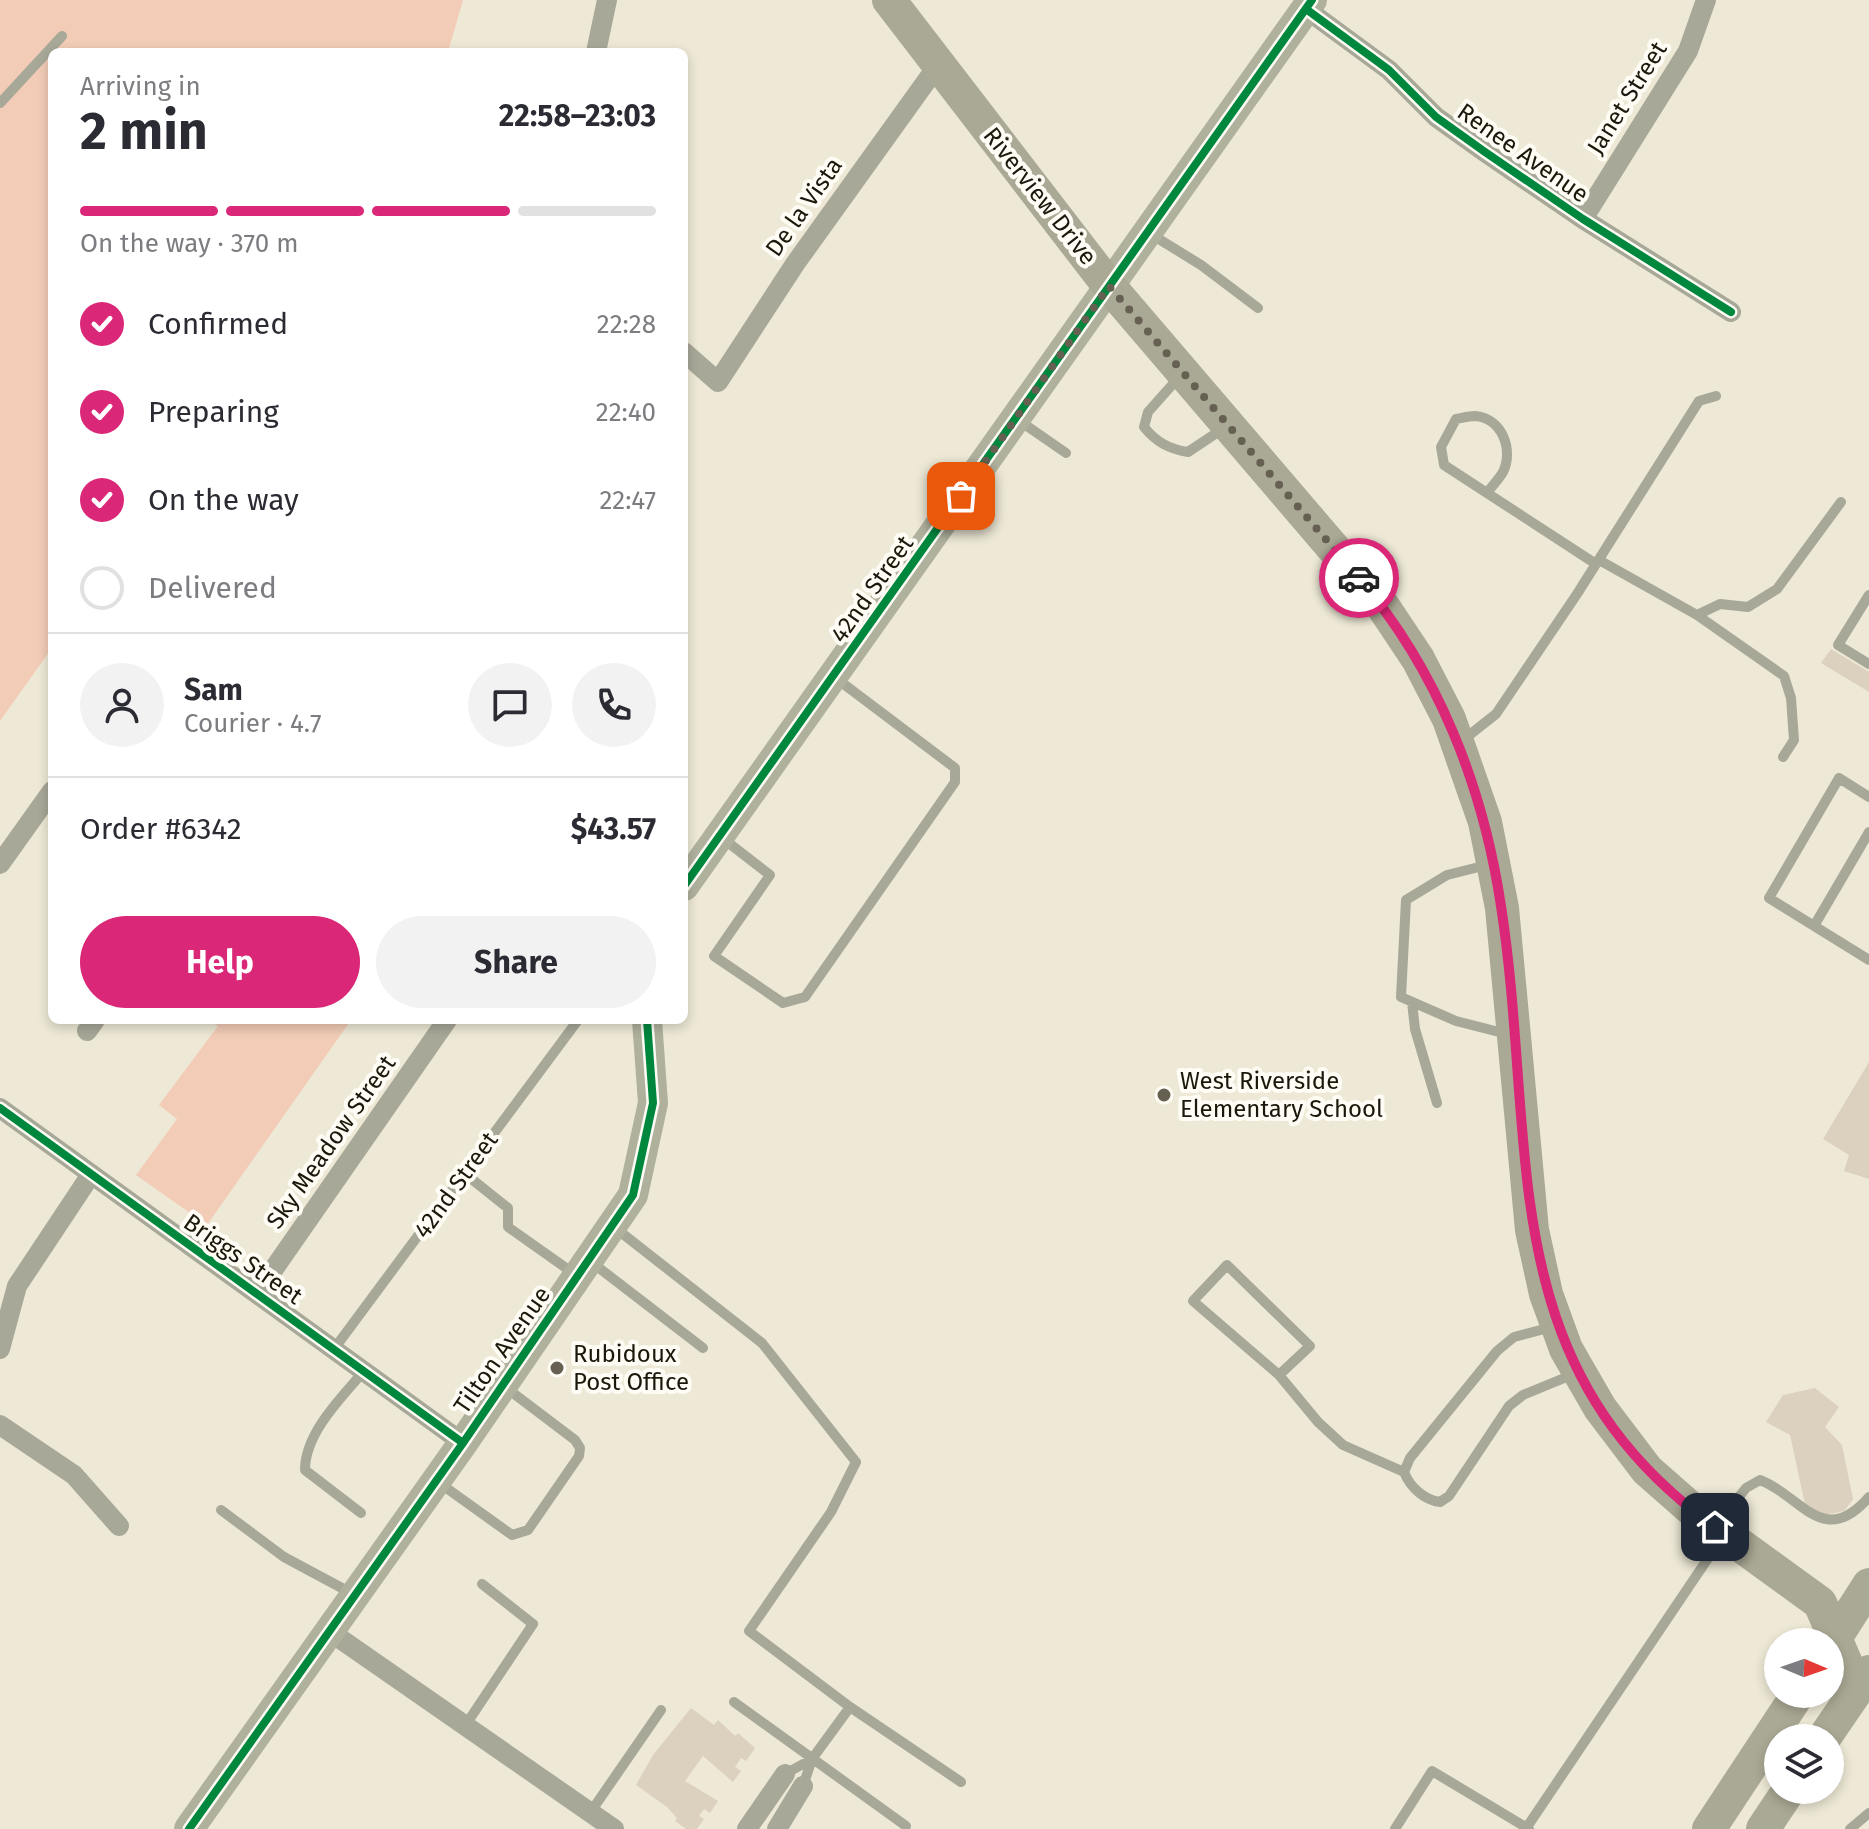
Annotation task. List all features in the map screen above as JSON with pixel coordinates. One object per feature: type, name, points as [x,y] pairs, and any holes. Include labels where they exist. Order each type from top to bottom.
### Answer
[{"type":"main road","name":"Riverview Drive","points":[[900,5],[938,65],[1109,286],[1382,605],[1418,659],[1458,744],[1485,822],[1502,908],[1532,1230],[1546,1294],[1557,1326],[1600,1408],[1647,1470],[1720,1530],[1820,1603],[1828,1628]]},
{"type":"main road","points":[[1842,1628],[1869,1585]]},
{"type":"main road","name":"Riverview Drive","points":[[1844,1657],[1865,1687]]},
{"type":"main road","points":[[1835,1724],[1865,1687]]},
{"type":"main road","points":[[1709,1829],[1789,1708]]},
{"type":"main road","points":[[1763,1829],[1780,1804]]},
{"type":"street","points":[[597,48],[607,0]]},
{"type":"street","name":"Janet Street","points":[[1583,219],[1688,51],[1706,0]]},
{"type":"street","name":"Renee Avenue","points":[[1309,4],[1389,70],[1436,117],[1583,219],[1731,312]]},
{"type":"street","name":"42nd Street","points":[[688,880],[1309,4]]},
{"type":"street","name":"De la Vista","points":[[688,356],[718,382],[795,264],[938,65]]},
{"type":"street","points":[[0,864],[48,800]]},
{"type":"street","name":"Sky Meadow Street","points":[[257,1293],[444,1024]]},
{"type":"street","name":"Tilton Avenue","points":[[195,1827],[633,1195],[653,1103],[647,1024]]},
{"type":"street","name":"Briggs Street","points":[[0,1108],[463,1443]]},
{"type":"street","points":[[0,1349],[17,1286],[90,1176]]},
{"type":"street","points":[[0,1425],[74,1475],[119,1526]]},
{"type":"street","points":[[329,1631],[614,1829]]},
{"type":"street","points":[[785,1774],[753,1820],[778,1828],[803,1786]]},
{"type":"lane","points":[[51,48],[62,36]]},
{"type":"lane","points":[[0,103],[48,51]]},
{"type":"lane","points":[[1147,232],[1201,265],[1258,308]]},
{"type":"lane","points":[[1184,372],[1148,412],[1144,427],[1153,438],[1172,449],[1188,452],[1229,424]]},
{"type":"lane","points":[[1458,744],[1496,714],[1598,562],[1699,401],[1716,396]]},
{"type":"lane","points":[[1487,493],[1504,471],[1507,451],[1504,436],[1495,424],[1477,416],[1456,419],[1441,447],[1444,465],[1487,493],[1598,562],[1697,615],[1784,676],[1791,698],[1794,740],[1783,757]]},
{"type":"lane","points":[[1015,418],[1066,453]]},
{"type":"lane","points":[[1697,615],[1720,604],[1748,607],[1777,589],[1841,502]]},
{"type":"lane","points":[[1869,595],[1866,609],[1838,645],[1869,664]]},
{"type":"lane","points":[[719,836],[770,875],[714,956],[783,1003],[805,997],[955,782],[955,768],[835,677]]},
{"type":"lane","points":[[1869,797],[1839,778],[1769,898],[1869,960]]},
{"type":"lane","points":[[1814,926],[1869,832]]},
{"type":"lane","points":[[1493,863],[1447,875],[1406,900],[1401,997],[1456,1021],[1514,1035]]},
{"type":"lane","points":[[1412,1002],[1415,1029],[1437,1103]]},
{"type":"lane","name":"42nd Street","points":[[334,1349],[575,1024]]},
{"type":"lane","points":[[464,1173],[508,1208],[508,1227],[583,1268],[703,1348]]},
{"type":"lane","points":[[612,1226],[762,1343],[856,1462],[831,1512],[749,1631],[850,1707],[961,1782]]},
{"type":"lane","points":[[1279,1375],[1310,1346],[1227,1265],[1193,1301],[1279,1375],[1318,1422],[1343,1445],[1404,1472],[1409,1483],[1431,1501],[1440,1502],[1449,1496],[1509,1406],[1523,1395],[1579,1372]]},
{"type":"lane","points":[[1404,1472],[1410,1458],[1497,1351],[1514,1337],[1557,1326]]},
{"type":"lane","points":[[361,1513],[305,1470],[305,1453],[334,1406],[364,1371]]},
{"type":"lane","points":[[436,1480],[512,1535],[528,1530],[579,1456],[580,1448],[575,1440],[502,1385]]},
{"type":"lane","points":[[1395,1829],[1432,1771],[1528,1828],[1746,1488],[1760,1480],[1778,1486],[1794,1505],[1820,1519],[1850,1516],[1869,1497]]},
{"type":"lane","points":[[221,1510],[284,1557],[355,1595]]},
{"type":"lane","points":[[465,1726],[533,1624],[482,1584]]},
{"type":"lane","points":[[734,1702],[906,1826]]},
{"type":"lane","points":[[803,1786],[812,1759],[850,1707]]},
{"type":"lane","points":[[590,1813],[661,1710]]},
{"type":"lane","points":[[785,1774],[812,1759]]},
{"type":"lane","points":[[1850,1829],[1869,1813]]},
{"type":"shaded area","points":[[0,0],[463,0],[449,48],[48,48],[48,654],[0,721]]},
{"type":"shaded area","points":[[215,1024],[348,1024],[207,1225],[136,1175],[177,1119],[159,1105],[218,1026]]},
{"type":"building","points":[[1831,649],[1869,672],[1869,692],[1821,663]]},
{"type":"building","points":[[1869,1062],[1869,1179],[1844,1171],[1849,1155],[1823,1139]]},
{"type":"building","points":[[1815,1388],[1839,1407],[1825,1427],[1842,1445],[1853,1499],[1844,1511],[1820,1516],[1806,1509],[1790,1435],[1766,1422],[1783,1395]]},
{"type":"building","points":[[691,1708],[714,1725],[718,1720],[735,1736],[738,1733],[755,1748],[746,1761],[741,1758],[735,1767],[741,1771],[733,1782],[703,1756],[685,1781],[718,1801],[710,1813],[704,1809],[699,1816],[704,1819],[697,1829],[686,1829],[675,1821],[677,1818],[667,1807],[636,1785],[653,1755]]},
{"type":"cycle path","points":[[688,880],[1312,0]]},
{"type":"cycle path","points":[[1306,9],[1389,70],[1436,117],[1485,152],[1583,219],[1731,312]]},
{"type":"cycle path","points":[[189,1829],[463,1443],[633,1195],[653,1103],[647,1024]]},
{"type":"cycle path","points":[[0,1108],[463,1443]]},
{"type":"way so far","points":[[961,496],[1109,286],[1359,578]]},
{"type":"place","name":"West Riverside Elementary School","points":[[1164,1095]]},
{"type":"place","name":"Rubidoux Post Office","points":[[557,1368]]},
{"type":"route","points":[[1359,578],[1382,605],[1418,659],[1449,719],[1485,822],[1502,908],[1532,1230],[1546,1294],[1566,1349],[1600,1408],[1647,1470],[1715,1527]]}]
